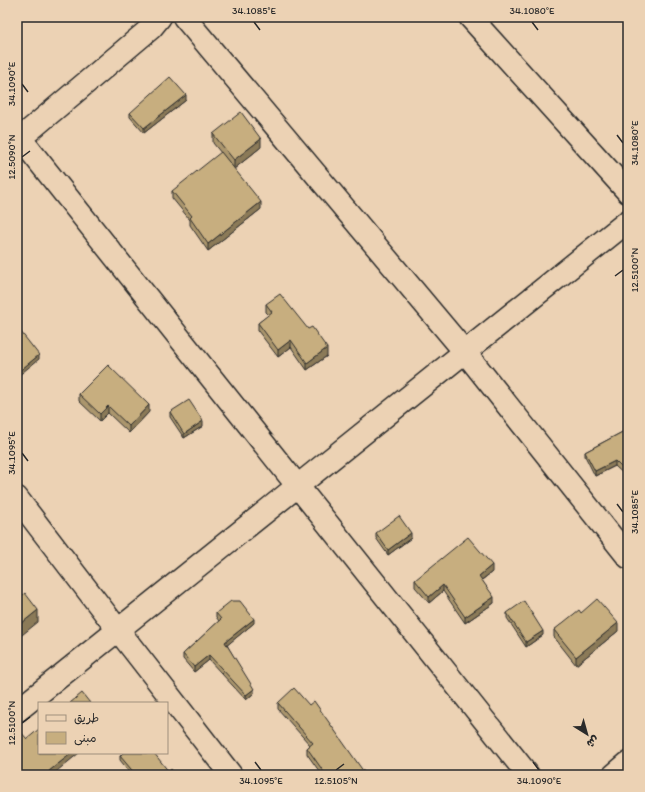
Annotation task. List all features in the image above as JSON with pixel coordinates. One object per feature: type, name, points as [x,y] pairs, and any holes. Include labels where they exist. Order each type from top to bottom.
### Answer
[{"type":"street","points":[[160,17],[151,28],[18,138],[528,775]]},
{"type":"street","points":[[184,17],[465,352],[628,557]]},
{"type":"street","points":[[470,17],[628,192]]},
{"type":"street","points":[[17,711],[628,221]]},
{"type":"street","points":[[17,498],[231,775]]},
{"type":"street","points":[[614,775],[628,763]]},
{"type":"building","points":[[170,77],[186,95],[144,128],[130,113]]},
{"type":"building","points":[[241,112],[261,139],[234,160],[213,134]]},
{"type":"building","points":[[221,152],[261,202],[208,244],[190,218],[192,216],[172,191]]},
{"type":"building","points":[[280,294],[308,329],[312,327],[327,348],[307,363],[291,340],[278,350],[258,323],[272,312],[266,304]]},
{"type":"building","points":[[17,327],[39,355],[17,373]]},
{"type":"building","points":[[108,365],[149,405],[129,426],[108,406],[100,414],[79,394]]},
{"type":"building","points":[[189,400],[203,421],[184,434],[170,412]]},
{"type":"building","points":[[628,429],[628,474],[615,461],[595,471],[585,452]]},
{"type":"building","points":[[399,516],[411,533],[388,550],[376,533]]},
{"type":"building","points":[[468,537],[492,565],[479,576],[494,597],[465,617],[443,585],[429,597],[415,580]]},
{"type":"building","points":[[25,593],[38,610],[17,627],[17,600]]},
{"type":"building","points":[[597,599],[618,623],[576,657],[554,630],[579,610],[581,613]]},
{"type":"building","points":[[231,601],[240,601],[254,619],[225,642],[254,689],[246,695],[209,655],[194,667],[183,654],[221,619],[216,613]]},
{"type":"building","points":[[524,601],[543,631],[526,642],[507,613]]},
{"type":"building","points":[[294,688],[309,705],[314,701],[366,775],[326,775],[307,748],[313,743],[278,703]]},
{"type":"building","points":[[82,693],[89,702],[71,702]]},
{"type":"building","points":[[38,730],[38,754],[71,754],[49,771],[53,775],[17,775],[17,733],[20,731],[27,739]]},
{"type":"building","points":[[122,754],[155,754],[169,772],[171,769],[176,775],[136,775],[120,756]]}]
